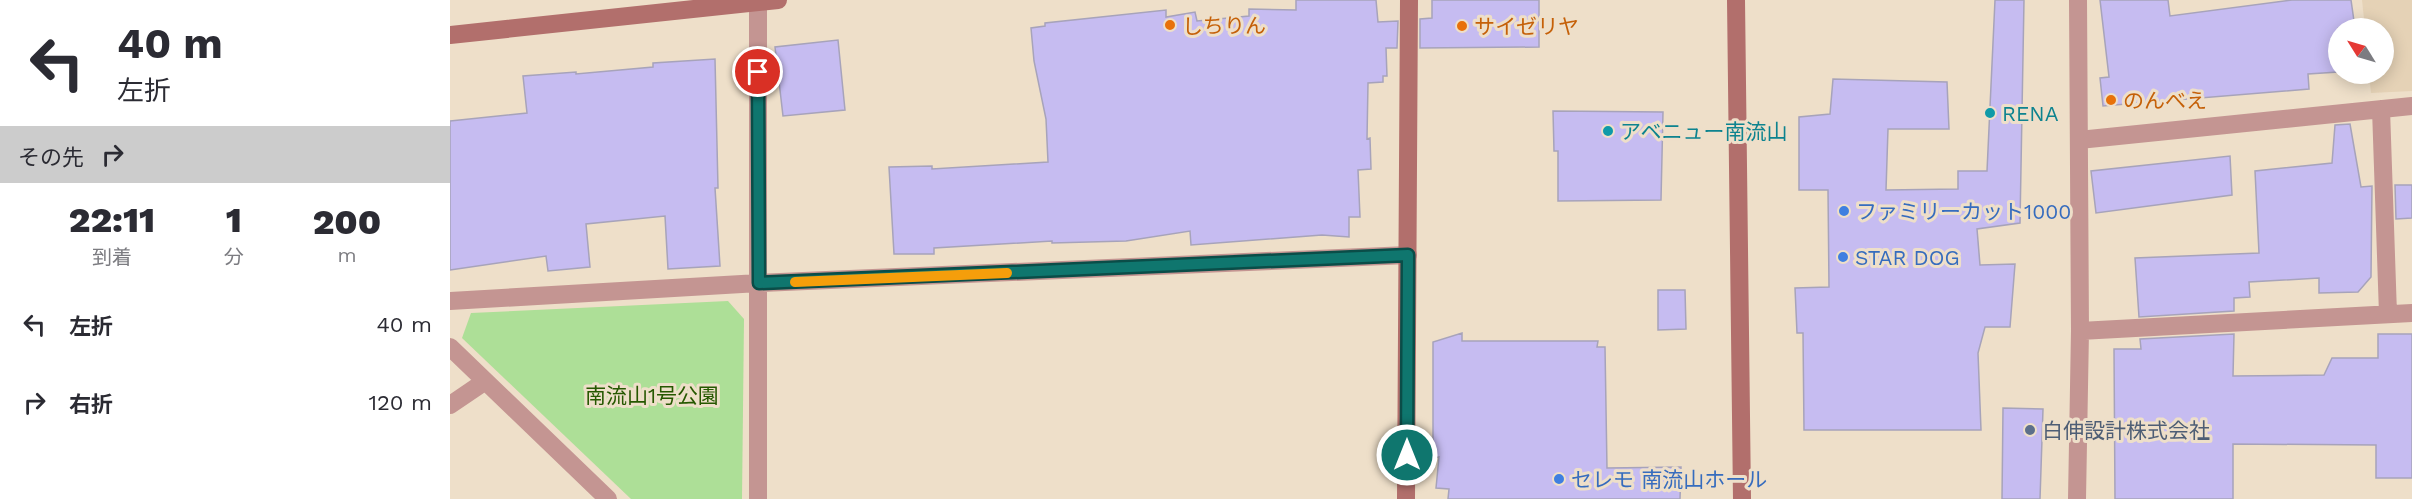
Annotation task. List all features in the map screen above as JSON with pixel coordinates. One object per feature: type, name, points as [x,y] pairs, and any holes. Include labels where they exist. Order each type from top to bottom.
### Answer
[{"type":"street","points":[[450,35],[778,0]]},
{"type":"street","points":[[1406,499],[1409,0]]},
{"type":"street","points":[[1736,0],[1742,499]]},
{"type":"street","points":[[2078,0],[2080,331],[2078,499]]},
{"type":"street","points":[[758,2],[758,499]]},
{"type":"street","points":[[2079,140],[2412,106]]},
{"type":"street","points":[[2381,109],[2388,314]]},
{"type":"street","points":[[450,301],[759,283],[1408,255]]},
{"type":"street","points":[[2080,331],[2412,313]]},
{"type":"street","points":[[450,347],[608,499]]},
{"type":"street","points":[[450,405],[484,382]]},
{"type":"shaded area","points":[[2362,0],[2412,0],[2412,91],[2371,93],[2370,84],[2394,84],[2394,18],[2364,18]]},
{"type":"green space","name":"南流山1号公園","points":[[728,301],[744,319],[742,499],[631,499],[462,338],[471,313]]},
{"type":"building","points":[[1296,0],[1376,0],[1378,22],[1398,21],[1397,48],[1386,48],[1387,76],[1383,76],[1383,82],[1368,83],[1367,139],[1370,138],[1371,169],[1358,170],[1360,217],[1349,217],[1349,237],[1322,235],[1191,245],[1190,231],[1126,241],[1052,243],[1052,241],[934,248],[934,254],[894,254],[889,167],[932,166],[932,169],[1048,162],[1046,119],[1034,61],[1031,28],[1045,26],[1045,23],[1166,10],[1166,17],[1195,12],[1197,21],[1249,16],[1249,9],[1296,10]]},
{"type":"building","points":[[1432,0],[1539,0],[1539,47],[1420,48],[1420,19],[1432,18]]},
{"type":"building","points":[[1995,0],[2024,0],[2020,223],[1977,229],[1980,265],[2015,264],[2010,327],[1985,327],[1978,353],[1981,430],[1804,430],[1803,333],[1797,333],[1795,288],[1829,287],[1828,190],[1799,190],[1799,117],[1830,114],[1833,79],[1947,82],[1949,129],[1888,129],[1886,190],[1958,189],[1958,171],[1987,171]]},
{"type":"building","points":[[2100,0],[2168,0],[2170,16],[2292,0],[2351,0],[2354,18],[2328,18],[2328,73],[2308,74],[2309,89],[2103,106],[2100,78],[2109,77]]},
{"type":"building","points":[[838,40],[845,110],[783,116],[775,47]]},
{"type":"building","points":[[715,59],[718,188],[715,188],[720,266],[668,269],[665,216],[586,224],[590,267],[548,271],[546,256],[450,270],[450,121],[527,113],[523,76],[576,72],[576,74],[653,67],[653,63]]},
{"type":"building","points":[[1553,111],[1663,112],[1661,200],[1558,201],[1558,151],[1554,151]]},
{"type":"building","points":[[2350,124],[2361,187],[2372,186],[2371,277],[2358,292],[2319,293],[2319,278],[2249,282],[2250,297],[2234,298],[2234,311],[2139,317],[2135,258],[2259,253],[2255,171],[2332,163],[2335,125]]},
{"type":"building","points":[[2230,156],[2232,195],[2096,213],[2091,171]]},
{"type":"building","points":[[2395,185],[2412,185],[2412,218],[2396,219]]},
{"type":"building","points":[[1658,290],[1685,290],[1686,329],[1658,330]]},
{"type":"building","points":[[1462,333],[1462,341],[1598,341],[1597,347],[1605,347],[1607,468],[1681,467],[1680,499],[1448,499],[1449,489],[1436,488],[1439,457],[1433,458],[1433,342]]},
{"type":"building","points":[[2234,334],[2233,376],[2324,375],[2332,358],[2378,358],[2378,334],[2412,334],[2412,478],[2376,478],[2376,445],[2233,444],[2233,499],[2115,499],[2114,349],[2141,349],[2140,339]]},
{"type":"building","points":[[2003,408],[2043,409],[2040,499],[2002,499]]},
{"type":"slow traffic","points":[[795,282],[1007,273]]},
{"type":"place","name":"しちりん","points":[[1170,25]]},
{"type":"place","name":"サイゼリヤ","points":[[1462,26]]},
{"type":"place","name":"のんべえ","points":[[2111,100]]},
{"type":"place","name":"RENA","points":[[1990,113]]},
{"type":"place","name":"アベニュー南流山","points":[[1608,131]]},
{"type":"place","name":"ファミリーカット1000","points":[[1844,211]]},
{"type":"place","name":"STAR DOG","points":[[1843,257]]},
{"type":"place","name":"白伸設計株式会社","points":[[2030,430]]},
{"type":"place","name":"セレモ 南流山ホール","points":[[1559,479]]},
{"type":"route","points":[[758,72],[759,283],[1408,255],[1407,455]]}]
